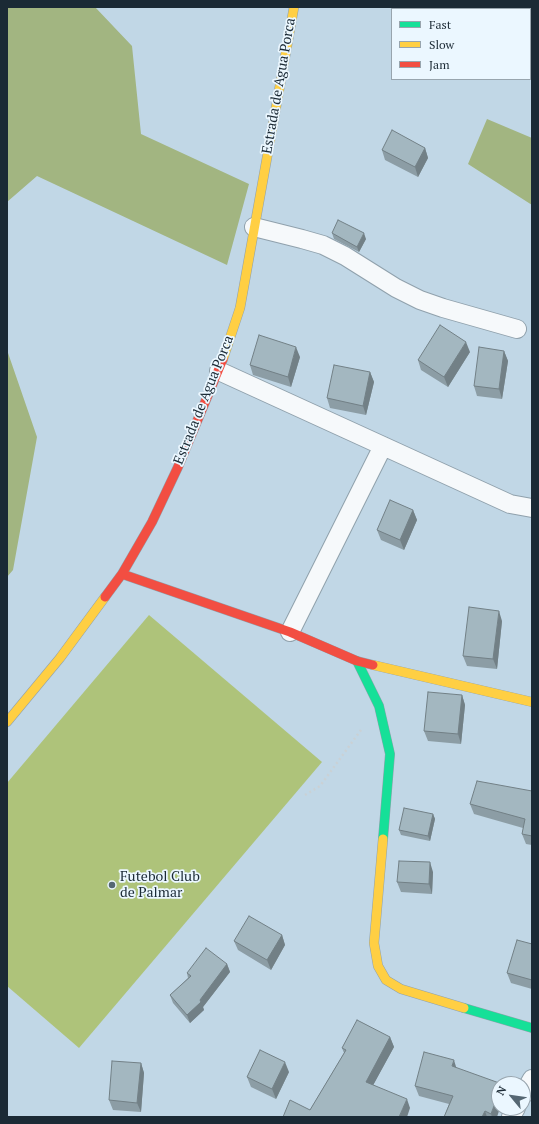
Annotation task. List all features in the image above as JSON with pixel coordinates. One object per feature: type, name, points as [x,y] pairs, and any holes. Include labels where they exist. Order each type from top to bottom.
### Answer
[{"type":"street","name":"Estrada de Agua Porca","points":[[7,722],[60,658],[122,574],[152,522],[178,467],[219,371],[240,308],[294,7]]},
{"type":"street","points":[[254,228],[322,245],[345,256],[396,288],[420,300],[517,329]]},
{"type":"street","points":[[219,371],[510,504],[532,508]]},
{"type":"street","points":[[290,632],[383,446]]},
{"type":"street","points":[[122,574],[290,632],[357,661],[532,702]]},
{"type":"street","points":[[357,661],[378,706],[390,754],[374,943],[378,966],[386,980],[401,989],[532,1028]]},
{"type":"path","points":[[305,795],[320,786],[378,706]]},
{"type":"green space","points":[[7,7],[95,7],[132,46],[141,134],[249,184],[227,265],[37,176],[7,202]]},
{"type":"green space","points":[[487,119],[532,138],[532,205],[468,164]]},
{"type":"green space","points":[[7,350],[37,437],[13,570],[7,577]]},
{"type":"green space","name":"Futebol Club de Palmar","points":[[149,615],[322,762],[79,1048],[7,986],[7,783]]},
{"type":"building","points":[[392,130],[425,148],[415,167],[382,150]]},
{"type":"building","points":[[338,220],[364,233],[357,247],[332,233]]},
{"type":"building","points":[[440,325],[466,342],[444,377],[418,360]]},
{"type":"building","points":[[259,335],[296,347],[288,377],[250,365]]},
{"type":"building","points":[[479,347],[504,351],[499,389],[474,386]]},
{"type":"building","points":[[334,365],[370,372],[363,406],[327,398]]},
{"type":"building","points":[[390,500],[413,510],[400,540],[377,530]]},
{"type":"building","points":[[469,607],[499,611],[493,659],[463,656]]},
{"type":"building","points":[[428,692],[462,695],[458,734],[424,731]]},
{"type":"building","points":[[477,781],[532,791],[532,836],[522,834],[525,819],[470,804]]},
{"type":"building","points":[[404,808],[433,814],[428,836],[399,830]]},
{"type":"building","points":[[399,861],[430,862],[429,884],[397,882]]},
{"type":"building","points":[[249,916],[282,935],[267,960],[234,941]]},
{"type":"building","points":[[517,940],[532,944],[532,980],[507,973]]},
{"type":"building","points":[[206,948],[227,964],[200,1000],[201,1002],[187,1015],[170,995],[191,976],[187,973]]},
{"type":"building","points":[[357,1020],[390,1037],[366,1082],[407,1099],[399,1117],[283,1117],[290,1100],[310,1110],[346,1050],[342,1048]]},
{"type":"building","points":[[260,1050],[285,1062],[272,1089],[247,1077]]},
{"type":"building","points":[[424,1052],[454,1060],[452,1066],[491,1080],[491,1114],[485,1111],[482,1117],[444,1117],[453,1096],[415,1086]]},
{"type":"building","points":[[112,1061],[141,1063],[137,1103],[109,1100]]},
{"type":"traffic: fast","points":[[357,661],[379,706],[390,754],[383,839]]},
{"type":"traffic: fast","points":[[464,1008],[532,1028]]},
{"type":"traffic: slow","points":[[223,359],[240,308],[294,7]]},
{"type":"traffic: slow","points":[[7,722],[60,658],[105,597]]},
{"type":"traffic: slow","points":[[373,665],[532,702]]},
{"type":"traffic: slow","points":[[383,839],[374,943],[378,966],[386,980],[401,989],[464,1008]]},
{"type":"traffic: jam","points":[[105,597],[122,574],[152,522],[178,467],[223,359]]},
{"type":"traffic: jam","points":[[122,574],[290,632],[357,661],[373,665]]},
{"type":"place","name":"Futebol Club de Palmar","points":[[112,885]]}]
